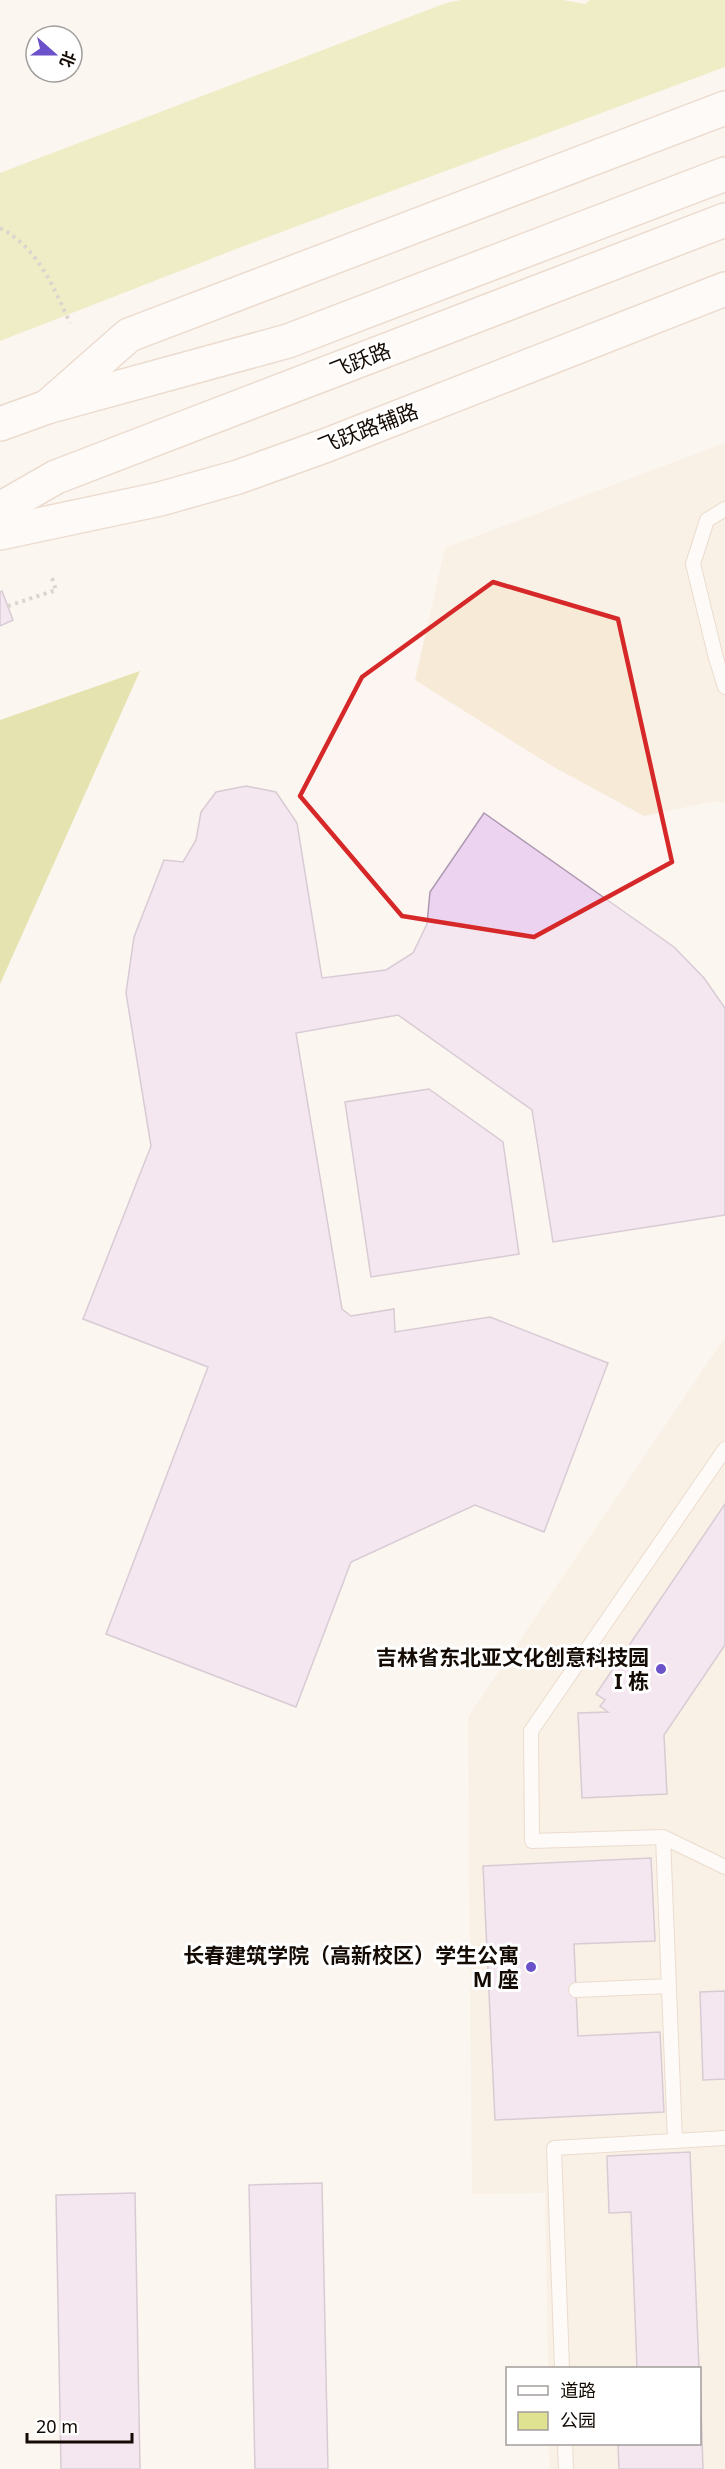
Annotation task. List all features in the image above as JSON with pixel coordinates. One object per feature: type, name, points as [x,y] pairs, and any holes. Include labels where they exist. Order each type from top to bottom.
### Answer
[{"type":"main road","points":[[47,407],[129,335],[725,108]]},
{"type":"main road","name":"飞跃路","points":[[0,424],[47,407],[288,341],[725,174]]},
{"type":"main road","name":"飞跃路","points":[[0,508],[56,477],[725,220]]},
{"type":"main road","name":"飞跃路辅路","points":[[0,533],[160,499],[238,477],[327,445],[725,289]]},
{"type":"lane","points":[[725,509],[707,520],[693,564],[725,687]]},
{"type":"lane","points":[[722,1458],[531,1731],[532,1841],[663,1837],[725,1867]]},
{"type":"lane","points":[[663,1837],[675,2141]]},
{"type":"lane","points":[[576,1990],[669,1986]]},
{"type":"lane","points":[[562,2367],[554,2148],[725,2138]]},
{"type":"lane","points":[[565,2445],[566,2469]]},
{"type":"path","points":[[0,228],[14,236],[39,261],[70,323]]},
{"type":"path","points":[[8,606],[56,590],[51,575]]},
{"type":"highlighted area","points":[[493,582],[618,619],[672,862],[534,937],[402,916],[300,796],[362,677]]},
{"type":"shaded area","points":[[725,443],[725,803],[715,801],[644,816],[552,766],[415,680],[445,548]]},
{"type":"shaded area","points":[[140,671],[0,984],[0,720]]},
{"type":"shaded area","points":[[725,1337],[725,2469],[550,2469],[549,2445],[701,2445],[701,2367],[548,2367],[545,2193],[472,2194],[468,1717]]},
{"type":"green space","points":[[461,0],[563,0],[585,4],[590,0],[725,0],[725,67],[244,246],[0,341],[0,173],[446,3]]},
{"type":"building","points":[[2,591],[13,620],[0,626],[0,592]]},
{"type":"building","points":[[246,786],[276,792],[297,823],[322,978],[386,970],[413,953],[427,924],[430,892],[484,813],[674,947],[704,978],[725,1008],[725,1215],[553,1242],[532,1110],[398,1015],[296,1033],[342,1309],[351,1316],[394,1309],[395,1332],[490,1317],[608,1363],[544,1532],[475,1505],[351,1562],[296,1707],[106,1634],[208,1367],[83,1319],[151,1146],[126,993],[134,937],[164,860],[183,862],[196,840],[201,812],[216,792]]},
{"type":"building","points":[[429,1089],[503,1142],[519,1254],[371,1277],[345,1102]]},
{"type":"building","name":"吉林省东北亚文化创意科技园 I 栋","points":[[725,1504],[725,1645],[664,1735],[667,1794],[582,1798],[578,1713],[608,1712],[600,1706],[605,1700],[596,1694]]},
{"type":"building","name":"长春建筑学院（高新校区）学生公寓 M 座","points":[[651,1858],[655,1941],[574,1944],[578,2036],[660,2032],[664,2112],[495,2120],[483,1866]]},
{"type":"building","points":[[725,1991],[725,2079],[703,2080],[700,1992]]},
{"type":"building","points":[[690,2152],[699,2367],[637,2367],[631,2212],[609,2213],[607,2156]]},
{"type":"building","points":[[322,2183],[328,2469],[255,2469],[249,2185]]},
{"type":"building","points":[[135,2193],[140,2469],[61,2469],[56,2195]]},
{"type":"building","points":[[701,2406],[703,2469],[619,2469],[618,2445],[701,2445]]},
{"type":"place","name":"吉林省东北亚文化创意科技园 I 栋","points":[[661,1669]]},
{"type":"place","name":"长春建筑学院（高新校区）学生公寓 M 座","points":[[531,1967]]}]
